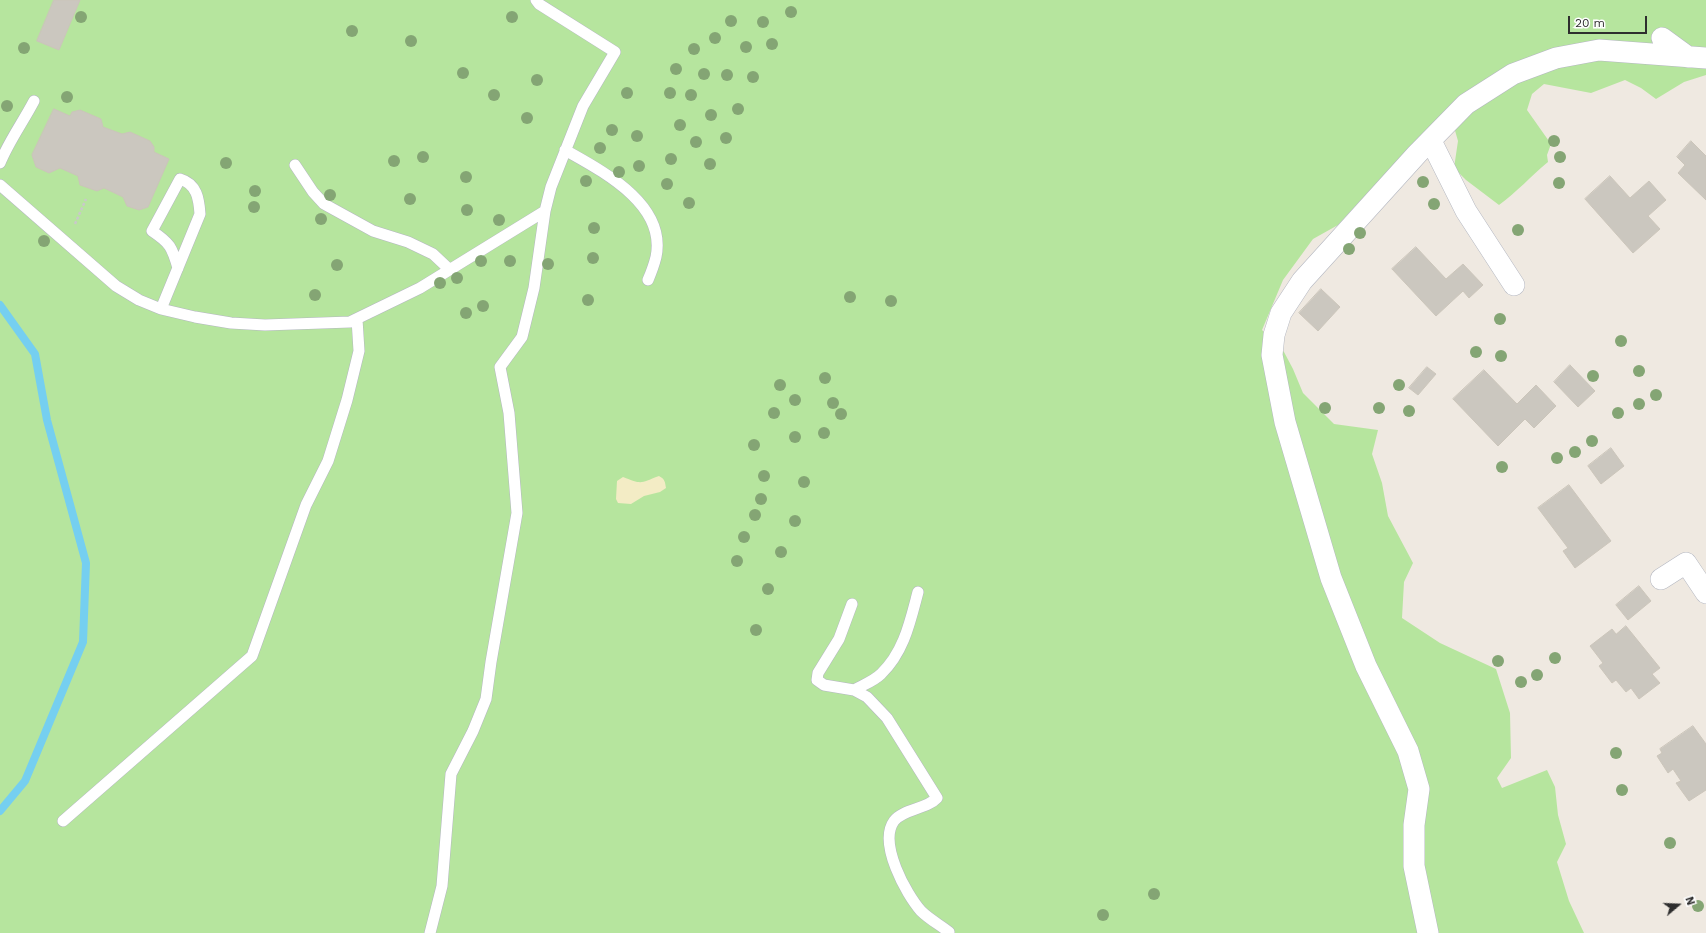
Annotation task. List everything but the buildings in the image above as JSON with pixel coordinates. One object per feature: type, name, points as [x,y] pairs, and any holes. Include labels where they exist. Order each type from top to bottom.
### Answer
[{"type":"street","points":[[1662,38],[1697,58]]},
{"type":"street","points":[[1428,933],[1414,866],[1414,826],[1419,789],[1408,751],[1366,666],[1331,578],[1285,422],[1272,355],[1274,335],[1281,313],[1302,281],[1466,104],[1513,74],[1556,58],[1599,50],[1697,58]]},
{"type":"street","points":[[1431,141],[1466,211],[1514,285]]},
{"type":"street","points":[[1661,579],[1686,563],[1706,593]]},
{"type":"lane","points":[[430,933],[442,886],[451,774],[473,732],[486,699],[490,662],[511,554],[517,513],[509,412],[500,368],[522,337],[534,288],[545,211],[551,187],[583,106],[615,52],[539,4],[536,0]]},
{"type":"lane","points":[[0,163],[8,143],[20,127],[34,101]]},
{"type":"lane","points":[[565,150],[608,174],[630,193],[648,214],[656,235],[656,256],[648,280]]},
{"type":"lane","points":[[295,165],[313,192],[324,204],[373,231],[408,242],[433,254],[450,270]]},
{"type":"lane","points":[[160,309],[178,268],[200,214],[199,198],[194,188],[186,181],[180,179],[152,231],[166,241],[174,254],[178,268]]},
{"type":"lane","points":[[0,185],[116,286],[139,300],[160,309],[231,323],[265,325],[350,322],[420,288],[545,211]]},
{"type":"lane","points":[[63,821],[252,656],[306,505],[328,461],[347,400],[359,351],[357,318]]},
{"type":"lane","points":[[854,690],[880,675],[893,660],[903,644],[918,592]]},
{"type":"lane","points":[[852,604],[839,639],[824,666],[818,673],[817,680],[824,685],[854,690],[867,697],[887,718],[937,798],[933,802],[914,809],[894,821],[889,834],[892,859],[905,887],[922,911],[949,932]]},
{"type":"path","points":[[68,243],[86,199]]},
{"type":"green space","points":[[0,0],[1706,0],[1706,75],[1684,82],[1656,99],[1641,88],[1625,80],[1591,93],[1544,84],[1532,94],[1527,110],[1551,144],[1547,155],[1548,162],[1499,205],[1466,180],[1454,168],[1458,141],[1454,127],[1434,124],[1422,134],[1338,225],[1313,239],[1283,280],[1262,330],[1284,352],[1303,393],[1334,424],[1378,430],[1372,454],[1382,483],[1388,516],[1413,563],[1404,582],[1402,618],[1440,643],[1496,669],[1510,713],[1511,758],[1497,778],[1502,788],[1547,770],[1555,787],[1558,815],[1566,844],[1557,862],[1569,901],[1584,933],[0,933]]},
{"type":"sand","points":[[659,476],[664,481],[666,488],[660,492],[644,496],[631,504],[618,503],[616,499],[617,481],[623,477],[638,482],[645,482]]},
{"type":"waterway","points":[[0,305],[35,354],[47,420],[86,563],[83,642],[25,781],[0,811]]}]
